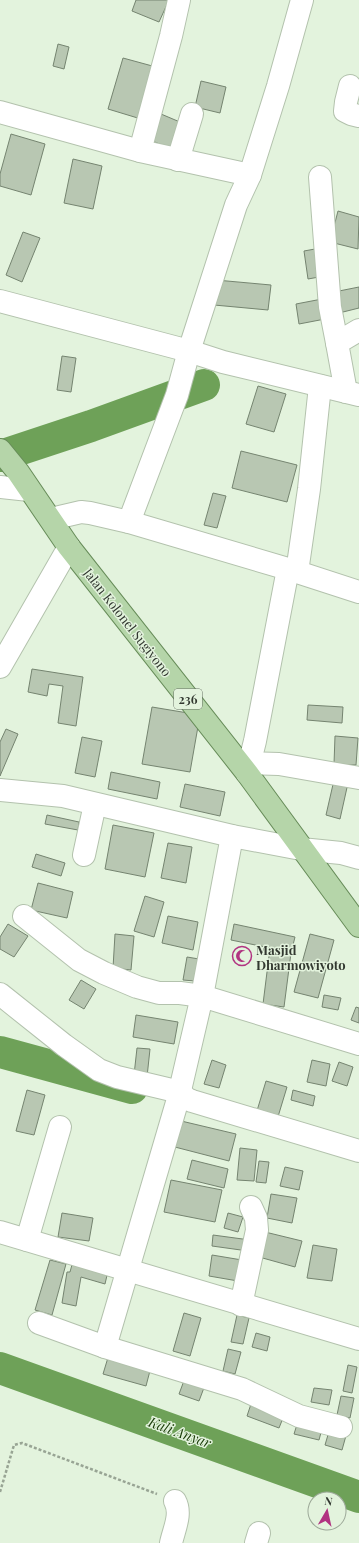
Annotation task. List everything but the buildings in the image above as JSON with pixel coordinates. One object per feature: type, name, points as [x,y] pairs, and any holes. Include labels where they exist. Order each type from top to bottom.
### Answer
[{"type":"main road","name":"Jalan Kolonel Sugiyono","points":[[0,450],[23,481],[66,516],[69,547],[248,768],[301,849],[359,926]]},
{"type":"street","points":[[140,151],[171,36],[179,0]]},
{"type":"street","points":[[129,522],[177,395],[186,360],[236,206],[250,175],[278,86],[302,0]]},
{"type":"street","points":[[350,86],[345,111],[359,116]]},
{"type":"street","points":[[0,112],[140,151],[250,175]]},
{"type":"street","points":[[178,160],[192,114]]},
{"type":"street","points":[[320,177],[330,307],[337,344],[353,393]]},
{"type":"street","points":[[0,300],[186,360],[223,362],[353,393]]},
{"type":"street","points":[[337,344],[359,330]]},
{"type":"street","points":[[320,386],[309,489],[248,768],[279,764],[359,778]]},
{"type":"street","points":[[0,487],[23,481]]},
{"type":"street","points":[[66,516],[90,513],[129,522],[292,570],[359,592]]},
{"type":"street","points":[[0,667],[69,547]]},
{"type":"street","points":[[0,790],[50,794],[232,836],[359,858]]},
{"type":"street","points":[[84,854],[95,804]]},
{"type":"street","points":[[105,1347],[179,1096],[202,996],[232,836]]},
{"type":"street","points":[[24,916],[79,960],[137,987],[159,993],[180,993],[202,996],[359,1044]]},
{"type":"street","points":[[0,994],[64,1046],[99,1070],[179,1096],[192,1102],[359,1151]]},
{"type":"street","points":[[27,1240],[60,1127]]},
{"type":"street","points":[[241,1305],[257,1230],[256,1218],[251,1207]]},
{"type":"street","points":[[0,1232],[359,1339]]},
{"type":"street","points":[[39,1323],[105,1347],[242,1389],[300,1416],[341,1427]]},
{"type":"street","points":[[171,1543],[179,1513],[175,1501]]},
{"type":"path","points":[[0,1492],[14,1445],[22,1443],[175,1501]]},
{"type":"waterway","points":[[0,456],[91,426],[204,385]]},
{"type":"waterway","points":[[0,1052],[132,1088]]},
{"type":"waterway","name":"Kali Anyar","points":[[0,1368],[359,1497]]},
{"type":"place","name":"Masjid Dharmowiyoto","points":[[242,956]]}]
